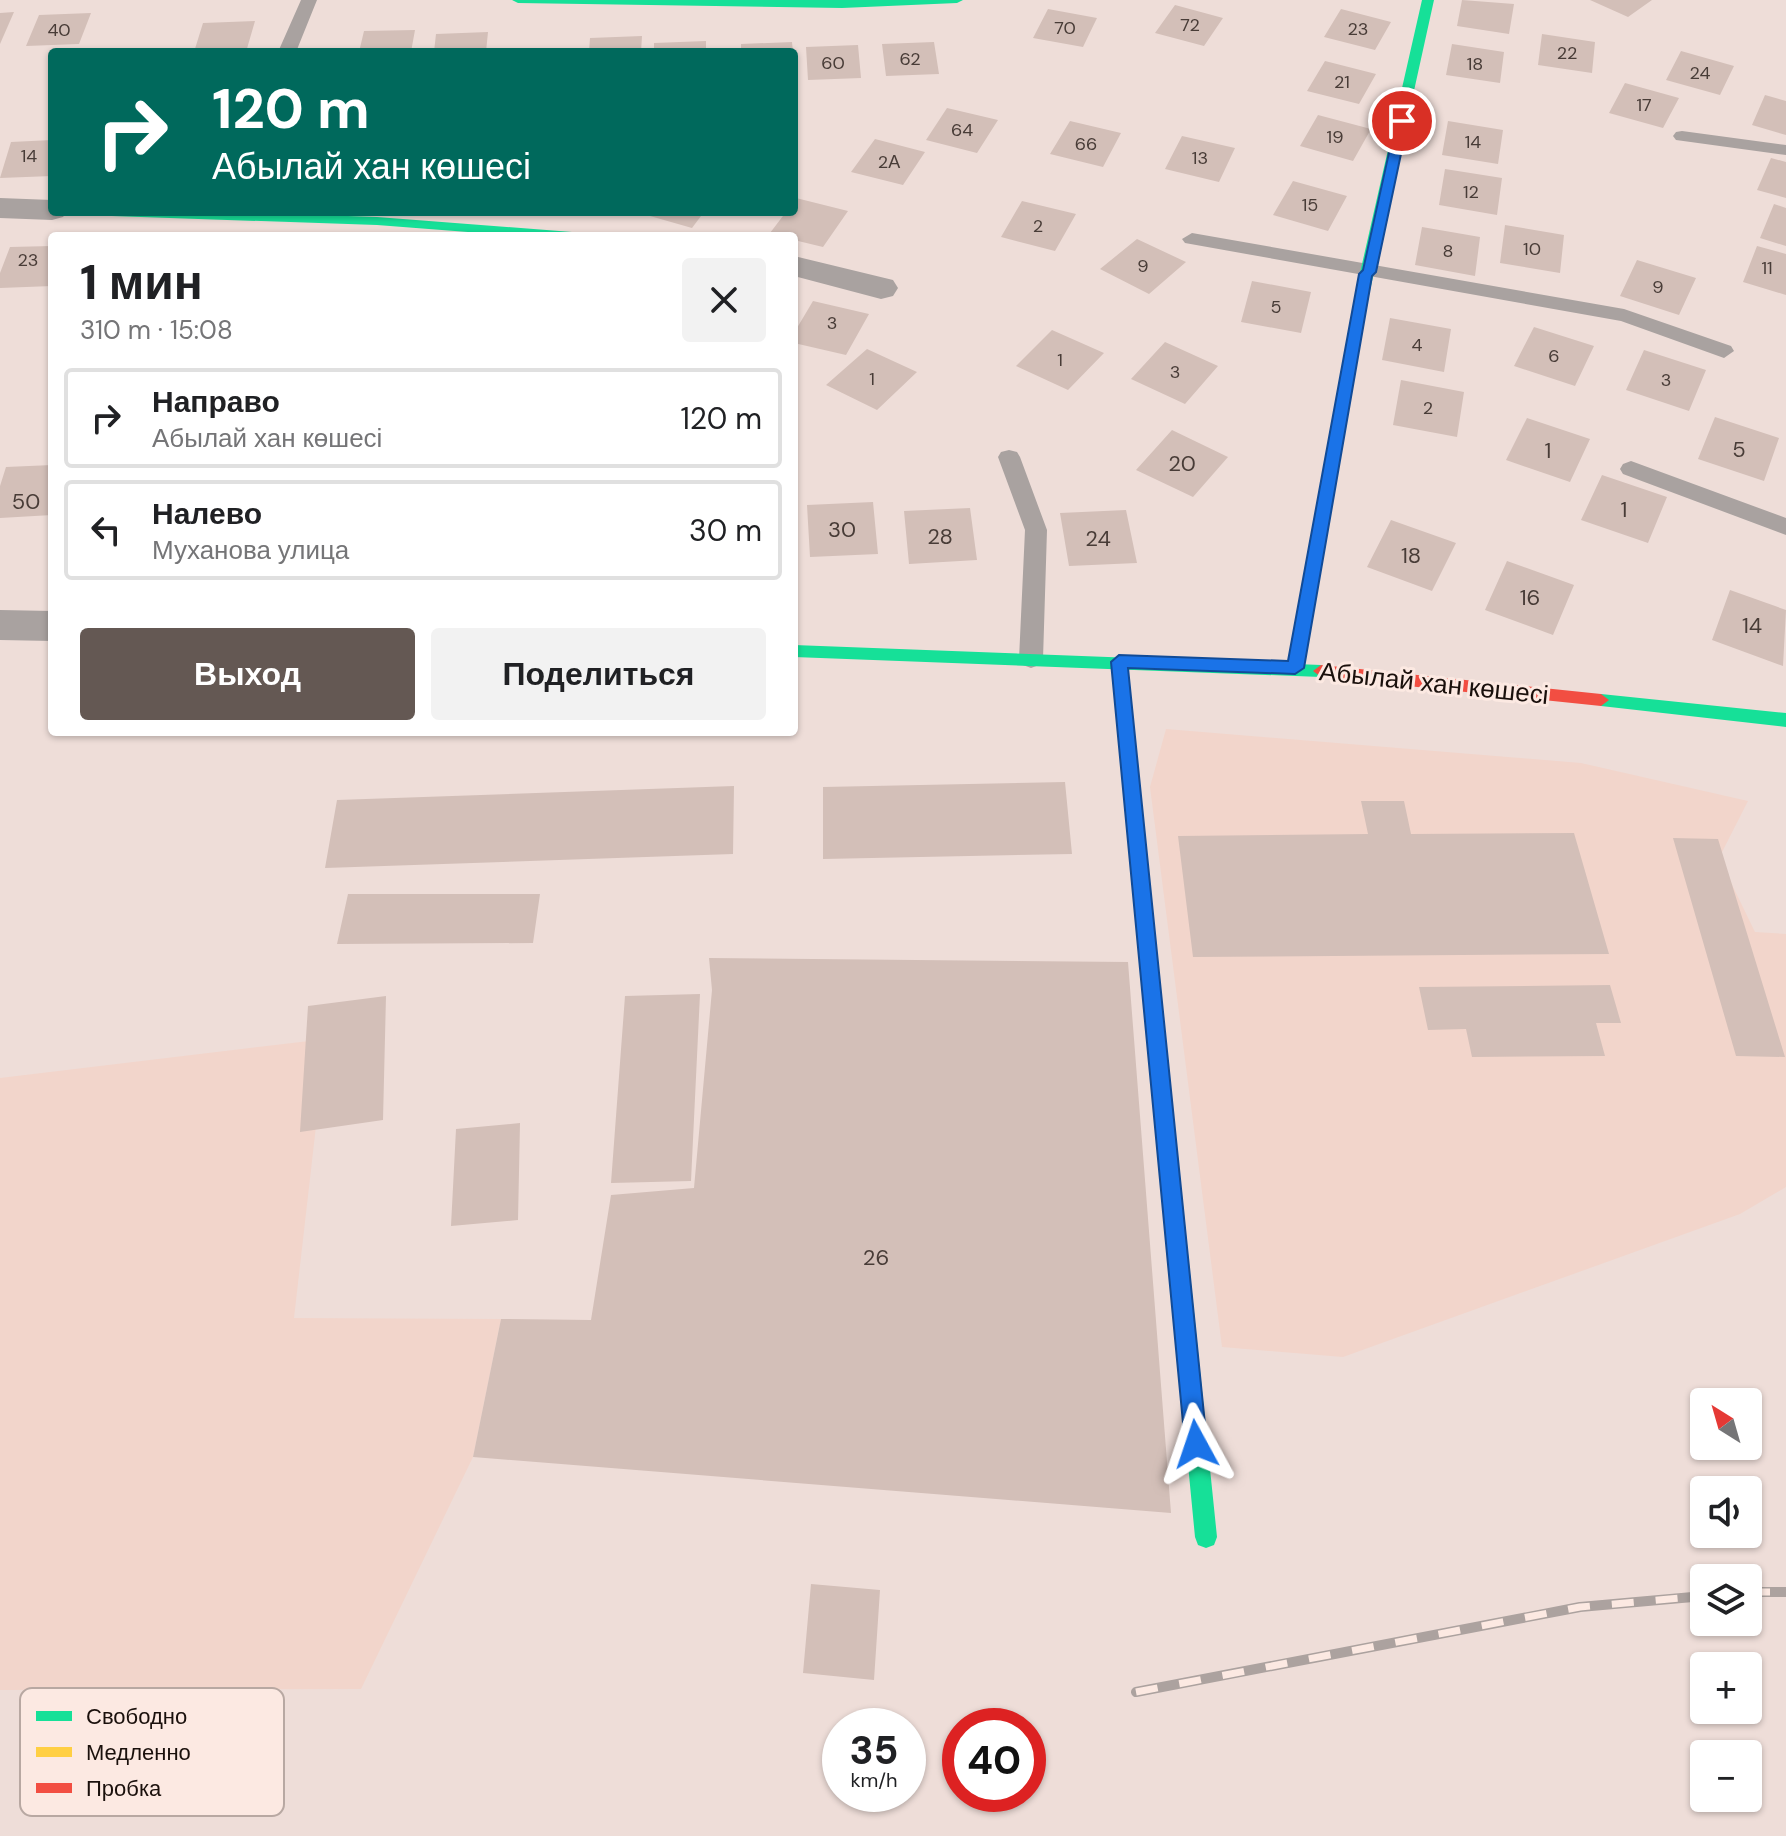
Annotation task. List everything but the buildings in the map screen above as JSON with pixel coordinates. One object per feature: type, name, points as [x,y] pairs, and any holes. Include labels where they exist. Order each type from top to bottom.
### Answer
[{"type":"street","points":[[518,0],[842,5],[957,0]]},
{"type":"street","points":[[1295,668],[1366,274],[1369,272],[1428,0]]},
{"type":"street","points":[[0,208],[48,210]]},
{"type":"street","points":[[246,216],[460,232]]},
{"type":"street","points":[[798,267],[881,288]]},
{"type":"street","points":[[0,625],[48,626]]},
{"type":"street","name":"Абылай хан көшесі","points":[[798,651],[1295,668],[1786,720]]},
{"type":"street","points":[[1119,662],[1206,1537]]},
{"type":"lane","points":[[289,48],[309,0]]},
{"type":"lane","points":[[1682,136],[1786,150]]},
{"type":"lane","points":[[1192,239],[1624,315],[1724,351]]},
{"type":"lane","points":[[1009,457],[1036,530],[1031,659]]},
{"type":"lane","points":[[1631,469],[1786,527]]},
{"type":"shaded area","points":[[1166,729],[1581,763],[1748,801],[1719,858],[1755,932],[1786,934],[1786,1187],[1740,1214],[1343,1357],[1222,1347],[1150,787]]},
{"type":"shaded area","points":[[326,1039],[294,1318],[501,1319],[473,1457],[361,1689],[0,1690],[0,1078]]},
{"type":"railway","points":[[1762,1592],[1786,1592]]},
{"type":"railway","points":[[1136,1692],[1580,1607],[1690,1597]]},
{"type":"traffic: fast","points":[[518,0],[842,5],[957,0]]},
{"type":"traffic: fast","points":[[1362,295],[1428,0]]},
{"type":"traffic: fast","points":[[230,216],[377,221],[520,232]]},
{"type":"traffic: fast","points":[[798,651],[1321,671]]},
{"type":"traffic: fast","points":[[1601,700],[1786,720]]},
{"type":"traffic: fast","points":[[1173,1205],[1206,1537]]},
{"type":"traffic: slow","points":[[1119,662],[1173,1205]]},
{"type":"traffic: jam","points":[[1295,668],[1362,295]]},
{"type":"traffic: jam","points":[[1321,671],[1601,700]]},
{"type":"route","points":[[1196,1444],[1119,662],[1295,668],[1366,274],[1369,272],[1402,121]]}]
